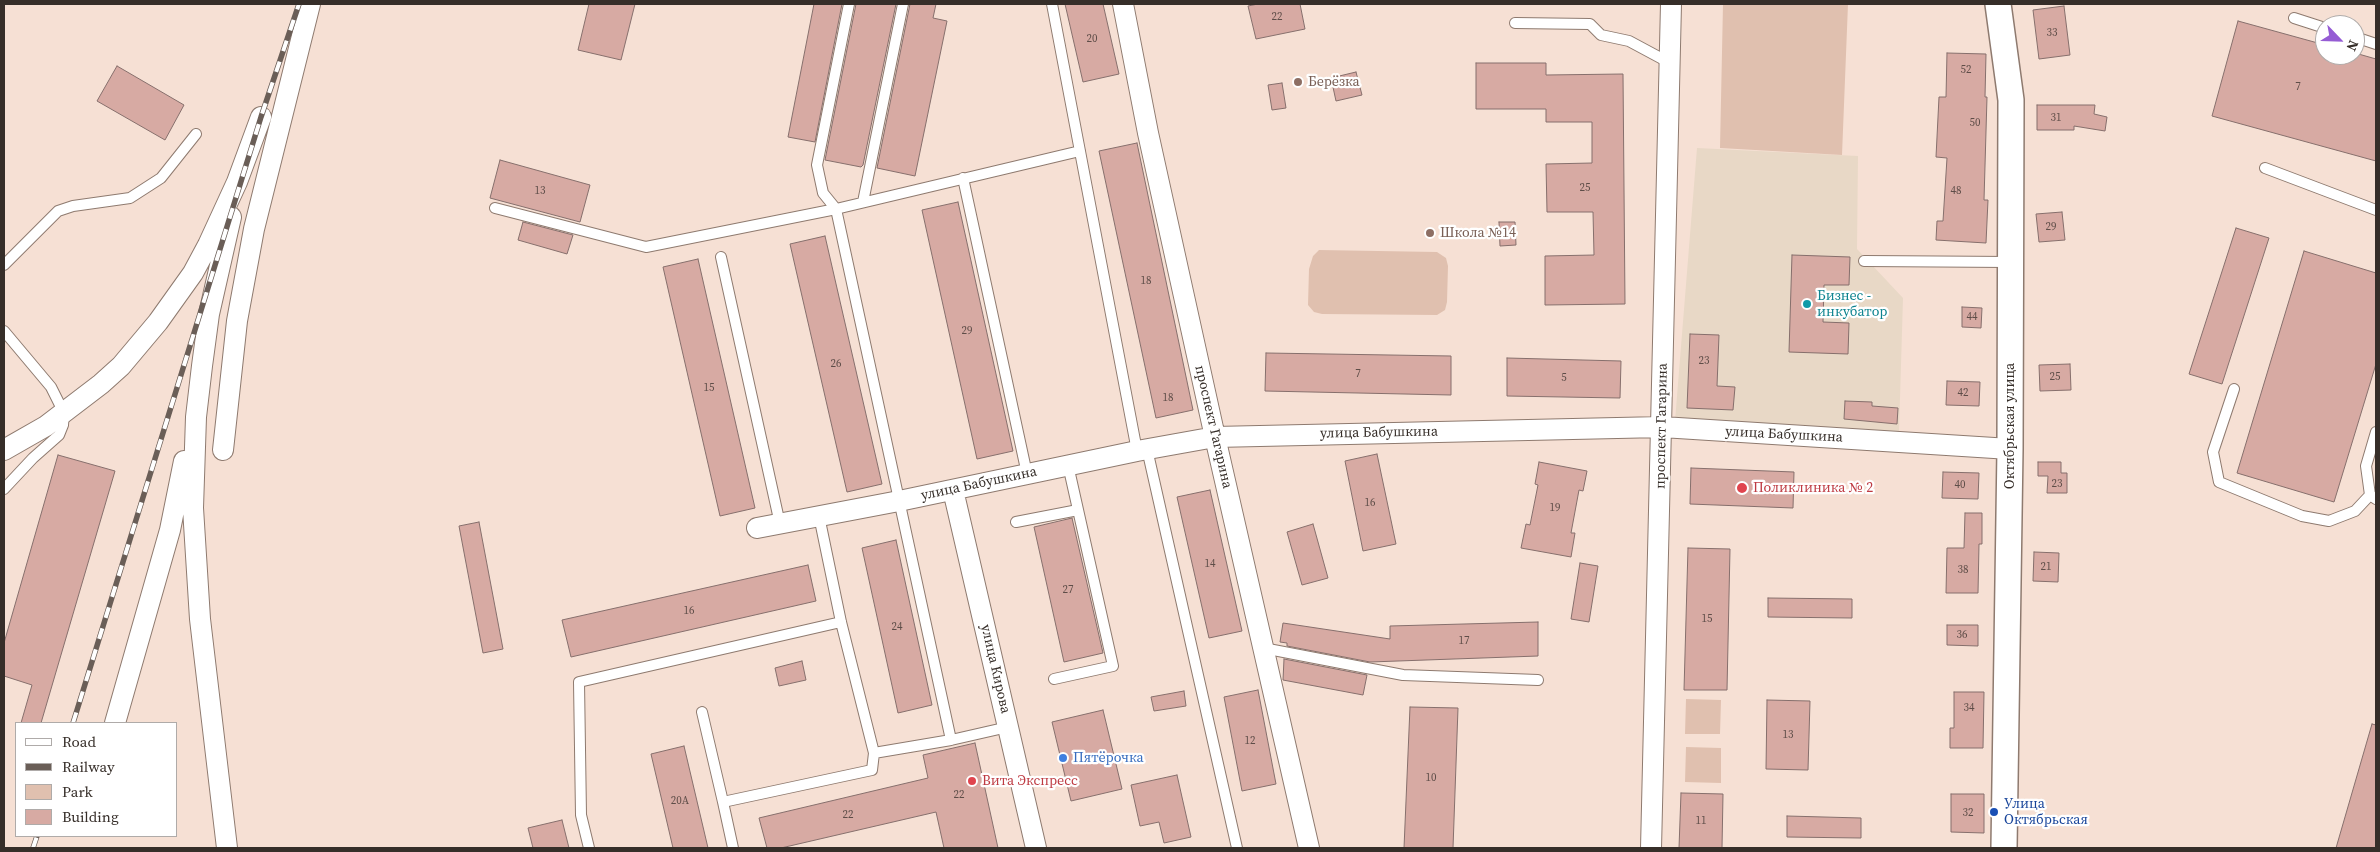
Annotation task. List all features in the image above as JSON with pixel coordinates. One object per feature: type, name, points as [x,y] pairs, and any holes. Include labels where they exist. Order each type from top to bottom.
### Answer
[{"type":"street","points":[[223,450],[237,320],[254,229],[310,4]]},
{"type":"street","name":"проспект Гагарина","points":[[1123,4],[1148,133],[1262,648],[1309,848]]},
{"type":"street","name":"проспект Гагарина","points":[[1652,848],[1671,4]]},
{"type":"street","name":"Октябрьская улица","points":[[1998,4],[2011,100],[2010,449],[2004,848]]},
{"type":"street","points":[[4,450],[46,426],[121,366],[158,322],[184,286],[224,212],[261,117]]},
{"type":"street","points":[[227,848],[200,619],[193,508],[196,417],[202,366],[209,314],[231,217]]},
{"type":"street","points":[[115,722],[170,530],[202,366]]},
{"type":"street","name":"улица Бабушкина","points":[[757,528],[1215,437],[1662,428],[2010,449]]},
{"type":"street","name":"улица Кирова","points":[[953,490],[1036,848]]},
{"type":"lane","points":[[849,4],[817,165],[823,193],[836,209],[951,740]]},
{"type":"lane","points":[[863,202],[904,4]]},
{"type":"lane","points":[[1052,4],[1080,151],[1142,450],[1236,848]]},
{"type":"lane","points":[[2294,18],[2315,25]]},
{"type":"lane","points":[[1515,22],[1590,24],[1601,35],[1629,41],[1670,63]]},
{"type":"lane","points":[[4,265],[58,211],[73,206],[130,198],[161,178],[196,134]]},
{"type":"lane","points":[[495,208],[646,247],[836,209],[1080,151]]},
{"type":"lane","points":[[2265,168],[2376,210]]},
{"type":"lane","points":[[963,178],[1027,474]]},
{"type":"lane","points":[[721,257],[780,524]]},
{"type":"lane","points":[[1864,261],[2010,262]]},
{"type":"lane","points":[[4,331],[51,387],[64,413],[63,425],[59,435],[33,458],[4,489]]},
{"type":"lane","points":[[2234,388],[2213,452],[2219,482],[2302,516],[2328,520],[2354,510],[2373,497],[2366,466],[2376,432]]},
{"type":"lane","points":[[1054,679],[1113,666],[1068,465]]},
{"type":"lane","points":[[1016,522],[1078,510]]},
{"type":"lane","points":[[723,802],[872,770],[874,753],[841,622],[819,516]]},
{"type":"lane","points":[[589,848],[581,815],[579,682],[841,622]]},
{"type":"lane","points":[[1262,648],[1403,675],[1538,680]]},
{"type":"lane","points":[[702,712],[734,848]]},
{"type":"lane","points":[[874,753],[951,740],[1008,727]]},
{"type":"shaded area","points":[[1697,148],[1858,156],[1857,249],[1903,298],[1899,432],[1675,421]]},
{"type":"green space","points":[[1723,4],[1848,4],[1842,155],[1720,148]]},
{"type":"green space","points":[[1319,250],[1437,252],[1446,258],[1448,266],[1445,310],[1437,315],[1322,314],[1314,312],[1308,305],[1309,269],[1313,256]]},
{"type":"green space","points":[[1686,699],[1721,700],[1720,734],[1685,734]]},
{"type":"green space","points":[[1686,747],[1721,748],[1721,783],[1685,782]]},
{"type":"building","points":[[589,4],[635,4],[621,60],[578,50]]},
{"type":"building","points":[[814,4],[842,4],[815,142],[788,137]]},
{"type":"building","points":[[856,4],[896,4],[863,165],[861,167],[825,160]]},
{"type":"building","points":[[910,4],[936,4],[933,18],[947,21],[915,176],[877,168]]},
{"type":"building","points":[[1065,4],[1103,4],[1119,74],[1083,82]]},
{"type":"building","points":[[1258,4],[1300,4],[1305,29],[1256,39],[1248,6]]},
{"type":"building","points":[[2064,6],[2070,55],[2039,59],[2033,10]]},
{"type":"building","points":[[2238,21],[2315,42],[2315,65],[2365,65],[2365,56],[2376,59],[2376,161],[2212,116]]},
{"type":"building","points":[[1947,53],[1986,54],[1985,97],[1987,97],[1984,200],[1988,200],[1986,243],[1936,240],[1937,221],[1943,221],[1947,158],[1936,157],[1939,97],[1946,97]]},
{"type":"building","name":"Школа №14","points":[[1476,63],[1546,63],[1546,75],[1623,74],[1625,304],[1545,305],[1545,256],[1594,255],[1593,212],[1547,212],[1546,164],[1592,163],[1592,122],[1546,122],[1546,109],[1476,109]]},
{"type":"building","points":[[117,66],[184,105],[165,140],[97,101]]},
{"type":"building","points":[[1356,72],[1362,95],[1336,101],[1331,78]]},
{"type":"building","points":[[1282,83],[1286,108],[1272,110],[1268,85]]},
{"type":"building","points":[[2037,105],[2095,105],[2094,114],[2107,117],[2105,131],[2074,126],[2074,130],[2037,130]]},
{"type":"building","points":[[1137,143],[1193,410],[1156,418],[1099,151]]},
{"type":"building","points":[[500,160],[590,185],[580,222],[490,198]]},
{"type":"building","points":[[958,202],[1013,451],[977,459],[922,210]]},
{"type":"building","points":[[2062,212],[2065,240],[2039,242],[2036,214]]},
{"type":"building","points":[[523,222],[573,235],[567,254],[518,240]]},
{"type":"building","points":[[1499,222],[1515,222],[1516,245],[1500,246]]},
{"type":"building","points":[[2236,228],[2269,238],[2222,384],[2189,374]]},
{"type":"building","points":[[825,236],[882,484],[847,492],[790,244]]},
{"type":"building","points":[[2304,251],[2376,273],[2376,364],[2334,502],[2237,473]]},
{"type":"building","name":"Бизнес - инкубатор","points":[[1792,255],[1850,257],[1849,285],[1824,285],[1823,322],[1849,323],[1848,354],[1789,352]]},
{"type":"building","points":[[698,259],[755,508],[720,516],[663,267]]},
{"type":"building","points":[[1962,307],[1982,308],[1981,328],[1962,327]]},
{"type":"building","points":[[1690,334],[1719,335],[1717,386],[1735,387],[1733,410],[1687,408]]},
{"type":"building","points":[[1266,353],[1451,356],[1451,395],[1265,391]]},
{"type":"building","points":[[1507,358],[1621,361],[1620,398],[1507,396]]},
{"type":"building","points":[[2070,364],[2071,390],[2040,391],[2039,365]]},
{"type":"building","points":[[1947,381],[1980,382],[1979,406],[1946,405]]},
{"type":"building","points":[[1845,401],[1872,402],[1872,406],[1898,408],[1897,424],[1844,419]]},
{"type":"building","points":[[1377,454],[1396,544],[1363,551],[1345,461]]},
{"type":"building","points":[[58,455],[115,471],[41,722],[21,722],[32,685],[4,676],[4,643]]},
{"type":"building","points":[[1539,462],[1587,471],[1583,491],[1579,490],[1571,533],[1575,533],[1571,557],[1521,548],[1526,524],[1530,525],[1538,485],[1535,484]]},
{"type":"building","points":[[2038,462],[2061,462],[2061,473],[2067,473],[2067,493],[2047,493],[2048,476],[2038,476]]},
{"type":"building","name":"Поликлиника № 2","points":[[1691,468],[1794,472],[1793,508],[1690,504]]},
{"type":"building","points":[[1943,472],[1979,473],[1978,499],[1942,498]]},
{"type":"building","points":[[1210,490],[1242,631],[1209,638],[1177,497]]},
{"type":"building","points":[[1965,513],[1982,513],[1982,544],[1979,544],[1978,593],[1946,593],[1947,548],[1964,548]]},
{"type":"building","points":[[1072,518],[1103,653],[1064,662],[1034,527]]},
{"type":"building","points":[[479,522],[503,649],[483,653],[459,526]]},
{"type":"building","points":[[1313,524],[1328,578],[1302,585],[1287,532]]},
{"type":"building","points":[[896,540],[932,705],[898,713],[862,548]]},
{"type":"building","points":[[1688,548],[1730,549],[1727,690],[1684,690]]},
{"type":"building","points":[[2034,552],[2059,553],[2058,582],[2033,581]]},
{"type":"building","points":[[1580,563],[1598,566],[1589,622],[1571,619]]},
{"type":"building","points":[[808,565],[816,601],[571,657],[562,620]]},
{"type":"building","points":[[1768,598],[1852,599],[1852,618],[1768,617]]},
{"type":"building","points":[[1538,622],[1538,656],[1370,662],[1287,646],[1287,643],[1280,642],[1283,623],[1390,639],[1390,626]]},
{"type":"building","points":[[1947,625],[1978,625],[1978,646],[1947,645]]},
{"type":"building","points":[[1284,659],[1367,675],[1363,695],[1283,680]]},
{"type":"building","points":[[802,661],[806,680],[779,686],[775,668]]},
{"type":"building","points":[[1258,690],[1276,784],[1242,791],[1224,697]]},
{"type":"building","points":[[1184,691],[1186,706],[1154,711],[1151,697]]},
{"type":"building","points":[[1954,692],[1984,692],[1983,748],[1950,748],[1950,728],[1954,728]]},
{"type":"building","points":[[1767,700],[1810,701],[1808,770],[1766,769]]},
{"type":"building","points":[[1410,707],[1458,708],[1453,848],[1404,848]]},
{"type":"building","points":[[1103,710],[1122,789],[1071,801],[1052,722]]},
{"type":"building","points":[[2372,724],[2376,725],[2376,848],[2336,848]]},
{"type":"building","points":[[975,743],[998,848],[944,848],[936,812],[781,848],[767,848],[759,818],[928,778],[923,755]]},
{"type":"building","points":[[684,746],[708,848],[673,848],[651,754]]},
{"type":"building","points":[[1177,775],[1191,837],[1164,843],[1159,822],[1140,826],[1131,785]]},
{"type":"building","points":[[1681,793],[1723,794],[1722,848],[1679,848]]},
{"type":"building","points":[[1951,794],[1984,794],[1984,833],[1951,832]]},
{"type":"building","points":[[1787,816],[1861,818],[1861,838],[1787,837]]},
{"type":"building","points":[[562,820],[569,848],[533,848],[528,828]]},
{"type":"railway","points":[[73,722],[261,117],[299,4]]},
{"type":"railway","points":[[33,848],[37,837]]},
{"type":"place","name":"Берёзка","points":[[1298,82]]},
{"type":"place","name":"Школа №14","points":[[1430,233]]},
{"type":"place","name":"Бизнес - инкубатор","points":[[1807,304]]},
{"type":"place","name":"Поликлиника № 2","points":[[1742,488]]},
{"type":"place","name":"Пятёрочка","points":[[1063,758]]},
{"type":"place","name":"Вита Экспресс","points":[[972,781]]},
{"type":"place","name":"Улица Октябрьская","points":[[1994,812]]}]
